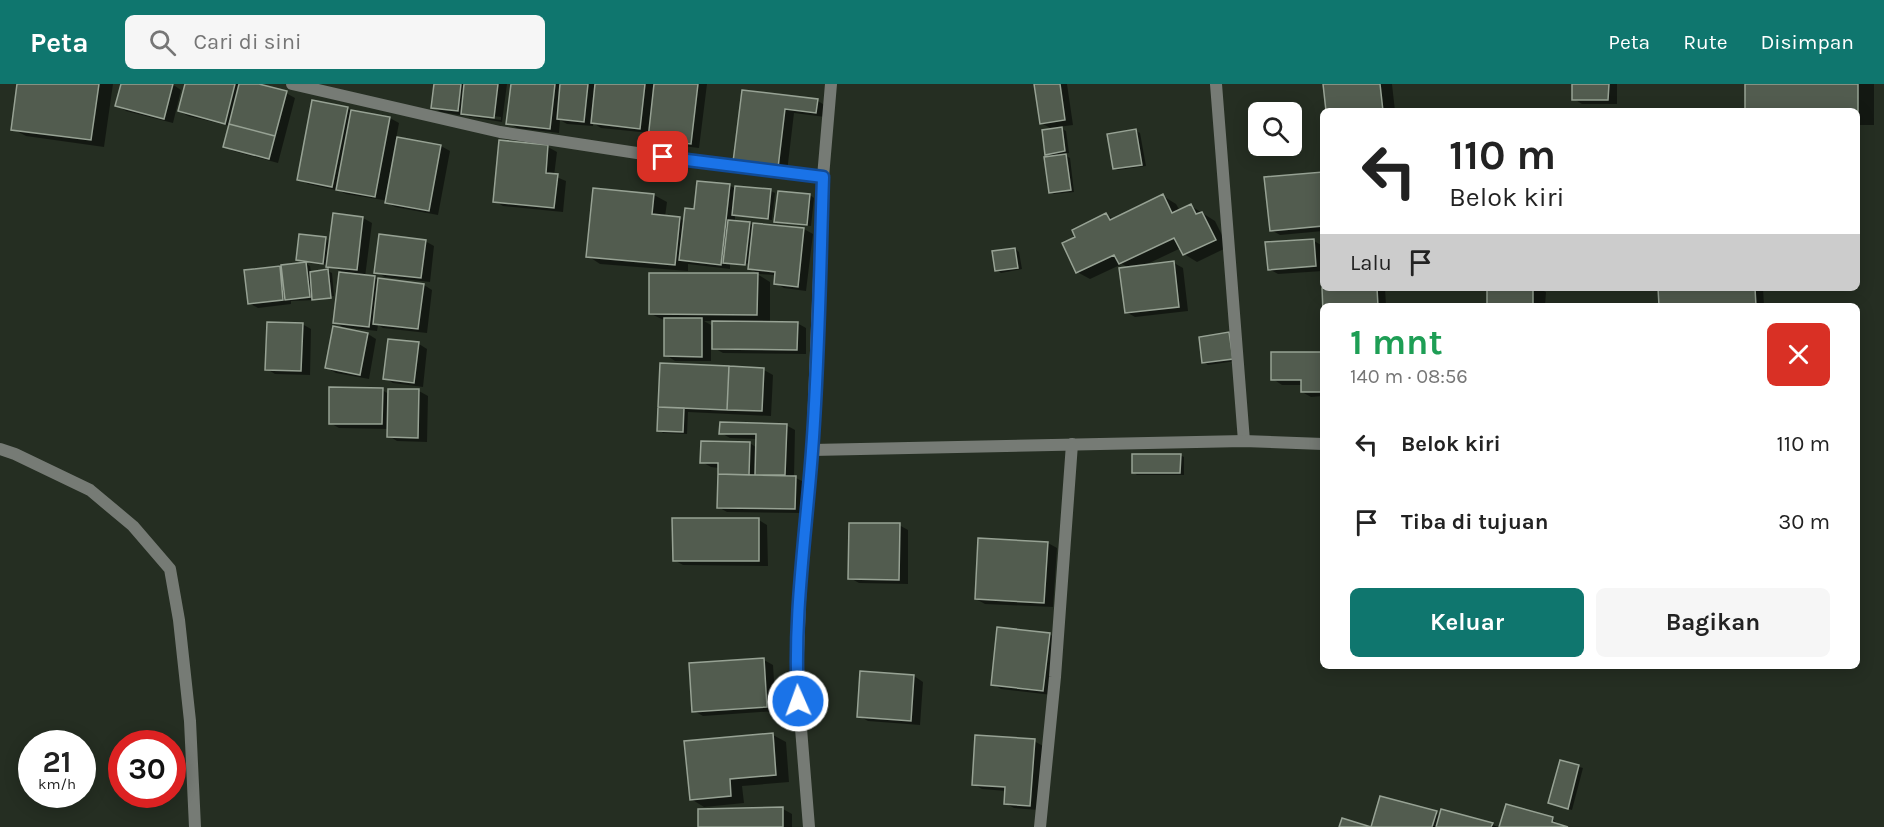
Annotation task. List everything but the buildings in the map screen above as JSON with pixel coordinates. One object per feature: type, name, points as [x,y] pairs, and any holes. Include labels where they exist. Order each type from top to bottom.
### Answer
[{"type":"street","points":[[292,84],[500,132],[663,157],[823,177]]},
{"type":"street","points":[[809,827],[797,680],[801,576],[812,450],[823,177],[831,84]]},
{"type":"street","points":[[1216,84],[1244,441]]},
{"type":"street","points":[[812,450],[1244,441],[1320,444]]},
{"type":"street","points":[[1040,827],[1055,677],[1072,444]]},
{"type":"street","points":[[0,449],[90,490],[133,526],[170,569],[179,620],[190,721],[195,827]]},
{"type":"route","points":[[663,157],[823,177],[814,429],[801,576],[798,701]]}]
